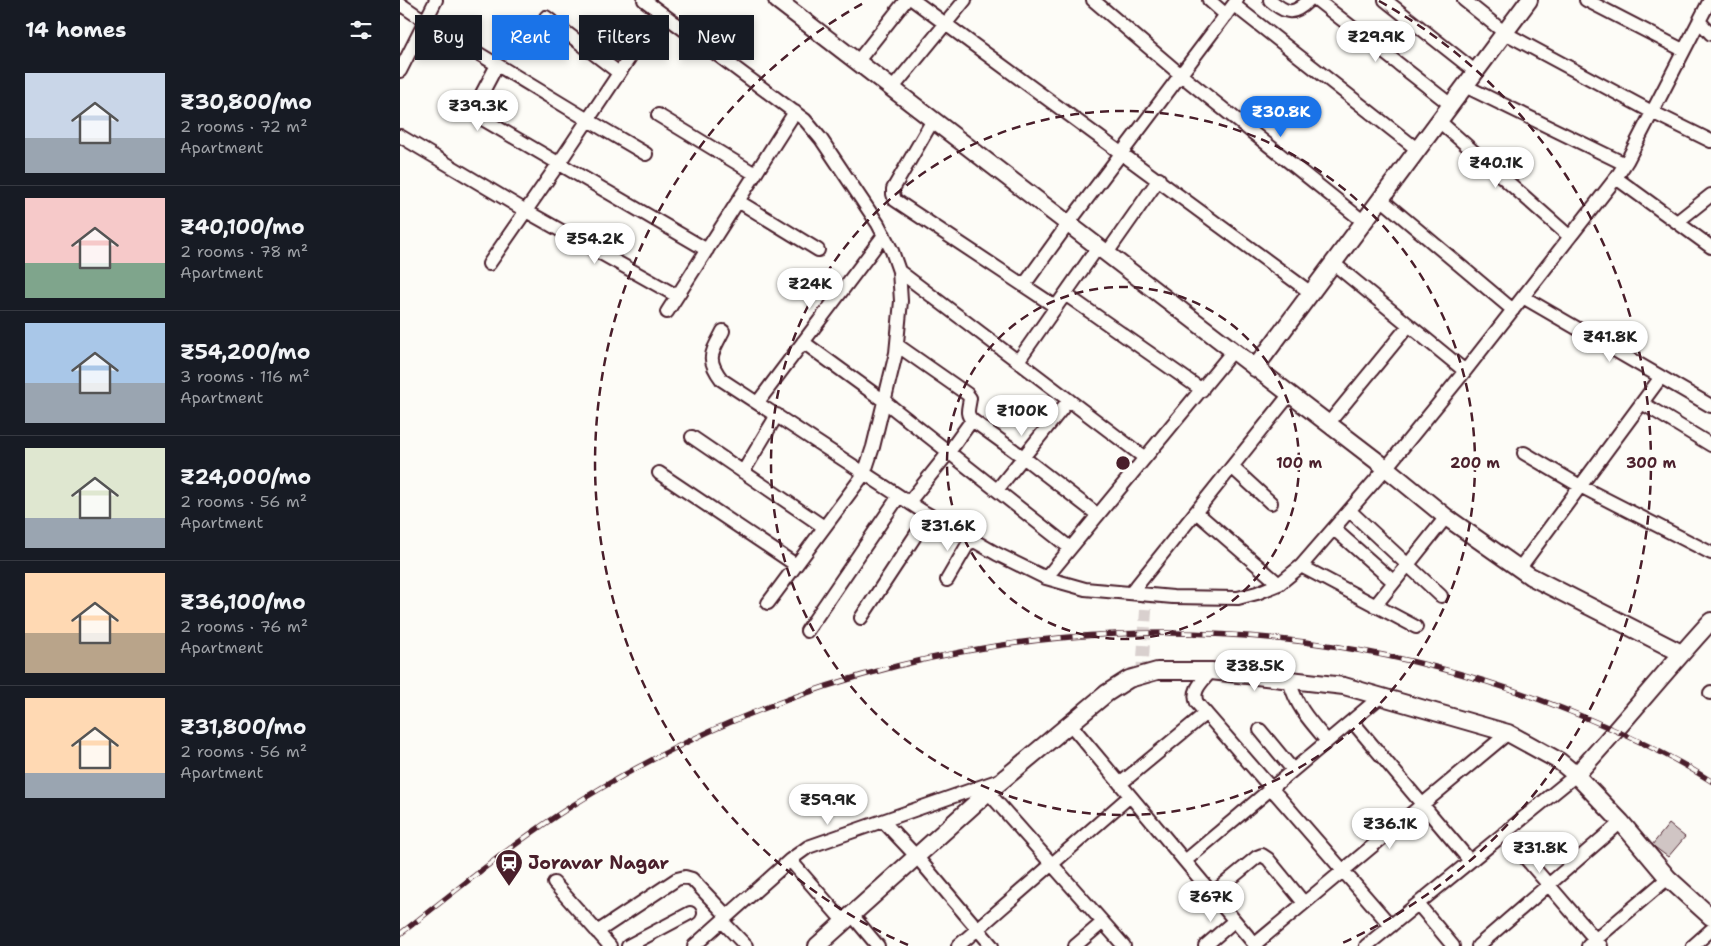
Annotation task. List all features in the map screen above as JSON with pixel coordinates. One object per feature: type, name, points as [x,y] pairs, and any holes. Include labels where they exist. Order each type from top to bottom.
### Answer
[{"type":"street","points":[[428,15],[436,0]]},
{"type":"street","points":[[644,0],[805,120],[821,138],[878,224],[892,251],[899,271],[901,301],[897,345],[873,446],[864,474],[768,603]]},
{"type":"street","points":[[777,0],[1386,468],[1446,517],[1530,576],[1681,654]]},
{"type":"street","points":[[858,62],[906,0]]},
{"type":"street","points":[[913,0],[1159,179],[1311,293]]},
{"type":"street","points":[[892,89],[966,0]]},
{"type":"street","points":[[1093,0],[1180,75],[1364,222]]},
{"type":"street","points":[[1209,0],[1226,15]]},
{"type":"street","points":[[1270,0],[1288,12],[1294,12],[1298,11],[1309,0]]},
{"type":"street","points":[[1317,0],[1451,105]]},
{"type":"street","points":[[1385,0],[1476,72]]},
{"type":"street","points":[[1464,0],[1505,33],[1652,112],[1711,141]]},
{"type":"street","points":[[1256,368],[1529,0]]},
{"type":"street","points":[[1586,0],[1683,50]]},
{"type":"street","points":[[723,331],[713,350],[711,363],[722,380],[758,402],[864,474],[929,515],[997,554],[1046,578],[1085,589],[1173,597],[1238,598],[1257,593],[1279,584],[1301,566],[1350,511],[1465,371],[1616,178],[1710,0]]},
{"type":"street","points":[[1024,286],[1068,224],[1236,2],[1418,150]]},
{"type":"street","points":[[400,4],[416,15]]},
{"type":"street","points":[[489,264],[660,12]]},
{"type":"street","points":[[1704,14],[1711,34]]},
{"type":"street","points":[[569,35],[619,73]]},
{"type":"street","points":[[400,71],[415,41]]},
{"type":"street","points":[[482,56],[646,154]]},
{"type":"street","points":[[497,65],[477,103],[476,110],[481,118],[707,250]]},
{"type":"street","points":[[1465,86],[1625,164]]},
{"type":"street","points":[[667,312],[795,112]]},
{"type":"street","points":[[658,115],[755,174]]},
{"type":"street","points":[[933,120],[893,189],[896,200],[1056,306]]},
{"type":"street","points":[[1439,121],[1570,237]]},
{"type":"street","points":[[400,136],[526,211],[677,296]]},
{"type":"street","points":[[1616,178],[1711,247]]},
{"type":"street","points":[[1018,361],[1065,294],[1159,179]]},
{"type":"street","points":[[1677,222],[1711,195]]},
{"type":"street","points":[[1382,199],[1513,310]]},
{"type":"street","points":[[738,201],[818,250]]},
{"type":"street","points":[[758,402],[884,235]]},
{"type":"street","points":[[1333,263],[1465,371]]},
{"type":"street","points":[[899,271],[1145,458]]},
{"type":"street","points":[[1065,294],[1202,390]]},
{"type":"street","points":[[1523,297],[1711,406]]},
{"type":"street","points":[[1328,424],[1409,325]]},
{"type":"street","points":[[803,342],[884,401],[1070,548]]},
{"type":"street","points":[[897,345],[967,394],[970,398],[967,411],[968,416],[972,420],[1098,515]]},
{"type":"street","points":[[1046,578],[1233,351]]},
{"type":"street","points":[[1519,569],[1661,377]]},
{"type":"street","points":[[1131,593],[1290,394]]},
{"type":"street","points":[[998,490],[1069,400]]},
{"type":"street","points":[[1642,402],[1711,445]]},
{"type":"street","points":[[743,472],[777,415]]},
{"type":"street","points":[[807,631],[904,499],[949,452],[972,420]]},
{"type":"street","points":[[692,437],[824,527]]},
{"type":"street","points":[[1524,453],[1580,486],[1711,553]]},
{"type":"street","points":[[1232,467],[1271,503]]},
{"type":"street","points":[[659,473],[796,565]]},
{"type":"street","points":[[1350,511],[1441,596]]},
{"type":"street","points":[[1196,512],[1279,584]]},
{"type":"street","points":[[861,618],[929,515]]},
{"type":"street","points":[[1376,606],[1446,517]]},
{"type":"street","points":[[1334,529],[1394,582]]},
{"type":"street","points":[[947,580],[972,539]]},
{"type":"street","points":[[1301,566],[1416,627]]},
{"type":"street","points":[[1366,946],[1576,776],[1711,621]]},
{"type":"street","points":[[1211,671],[1195,691],[1194,696],[1206,713],[1391,926]]},
{"type":"street","points":[[818,946],[988,792],[1107,693],[1129,679],[1156,672],[1211,671],[1344,686],[1508,734],[1559,761],[1576,776],[1621,822],[1668,878],[1711,917]]},
{"type":"street","points":[[1289,680],[1300,709],[1327,741]]},
{"type":"street","points":[[1185,861],[1380,697]]},
{"type":"street","points":[[1120,784],[1206,713]]},
{"type":"street","points":[[1352,721],[1470,861]]},
{"type":"street","points":[[1070,724],[1255,945],[1508,734]]},
{"type":"street","points":[[1260,730],[1293,770]]},
{"type":"street","points":[[694,946],[790,860],[808,847],[1004,778]]},
{"type":"street","points":[[988,792],[1124,946]]},
{"type":"street","points":[[958,946],[1130,796]]},
{"type":"street","points":[[883,821],[916,856],[992,946]]},
{"type":"street","points":[[1478,946],[1621,822]]},
{"type":"street","points":[[1504,833],[1595,944],[1668,878]]},
{"type":"street","points":[[1212,894],[1262,855],[1268,859],[1304,903]]},
{"type":"street","points":[[790,860],[878,946]]},
{"type":"street","points":[[597,932],[677,879],[685,877],[692,879],[746,946]]},
{"type":"street","points":[[554,883],[611,946],[618,944],[621,946]]},
{"type":"street","points":[[1418,904],[1453,946]]},
{"type":"street","points":[[628,946],[690,914]]},
{"type":"street","points":[[1205,946],[1234,921]]},
{"type":"street","points":[[1075,946],[1103,922]]},
{"type":"street","points":[[1693,946],[1711,930]]},
{"type":"building","points":[[1669,824],[1685,837],[1668,857],[1652,845]]},
{"type":"tunnel","points":[[1142,675],[1147,594]]},
{"type":"railway","points":[[400,934],[497,858],[549,821],[607,784],[689,741],[792,698],[898,666],[1006,644],[1116,634],[1227,635],[1336,646],[1445,670],[1551,704],[1633,738],[1673,758],[1711,781]]},
{"type":"place","name":"Joravar Nagar","points":[[509,887]]}]
